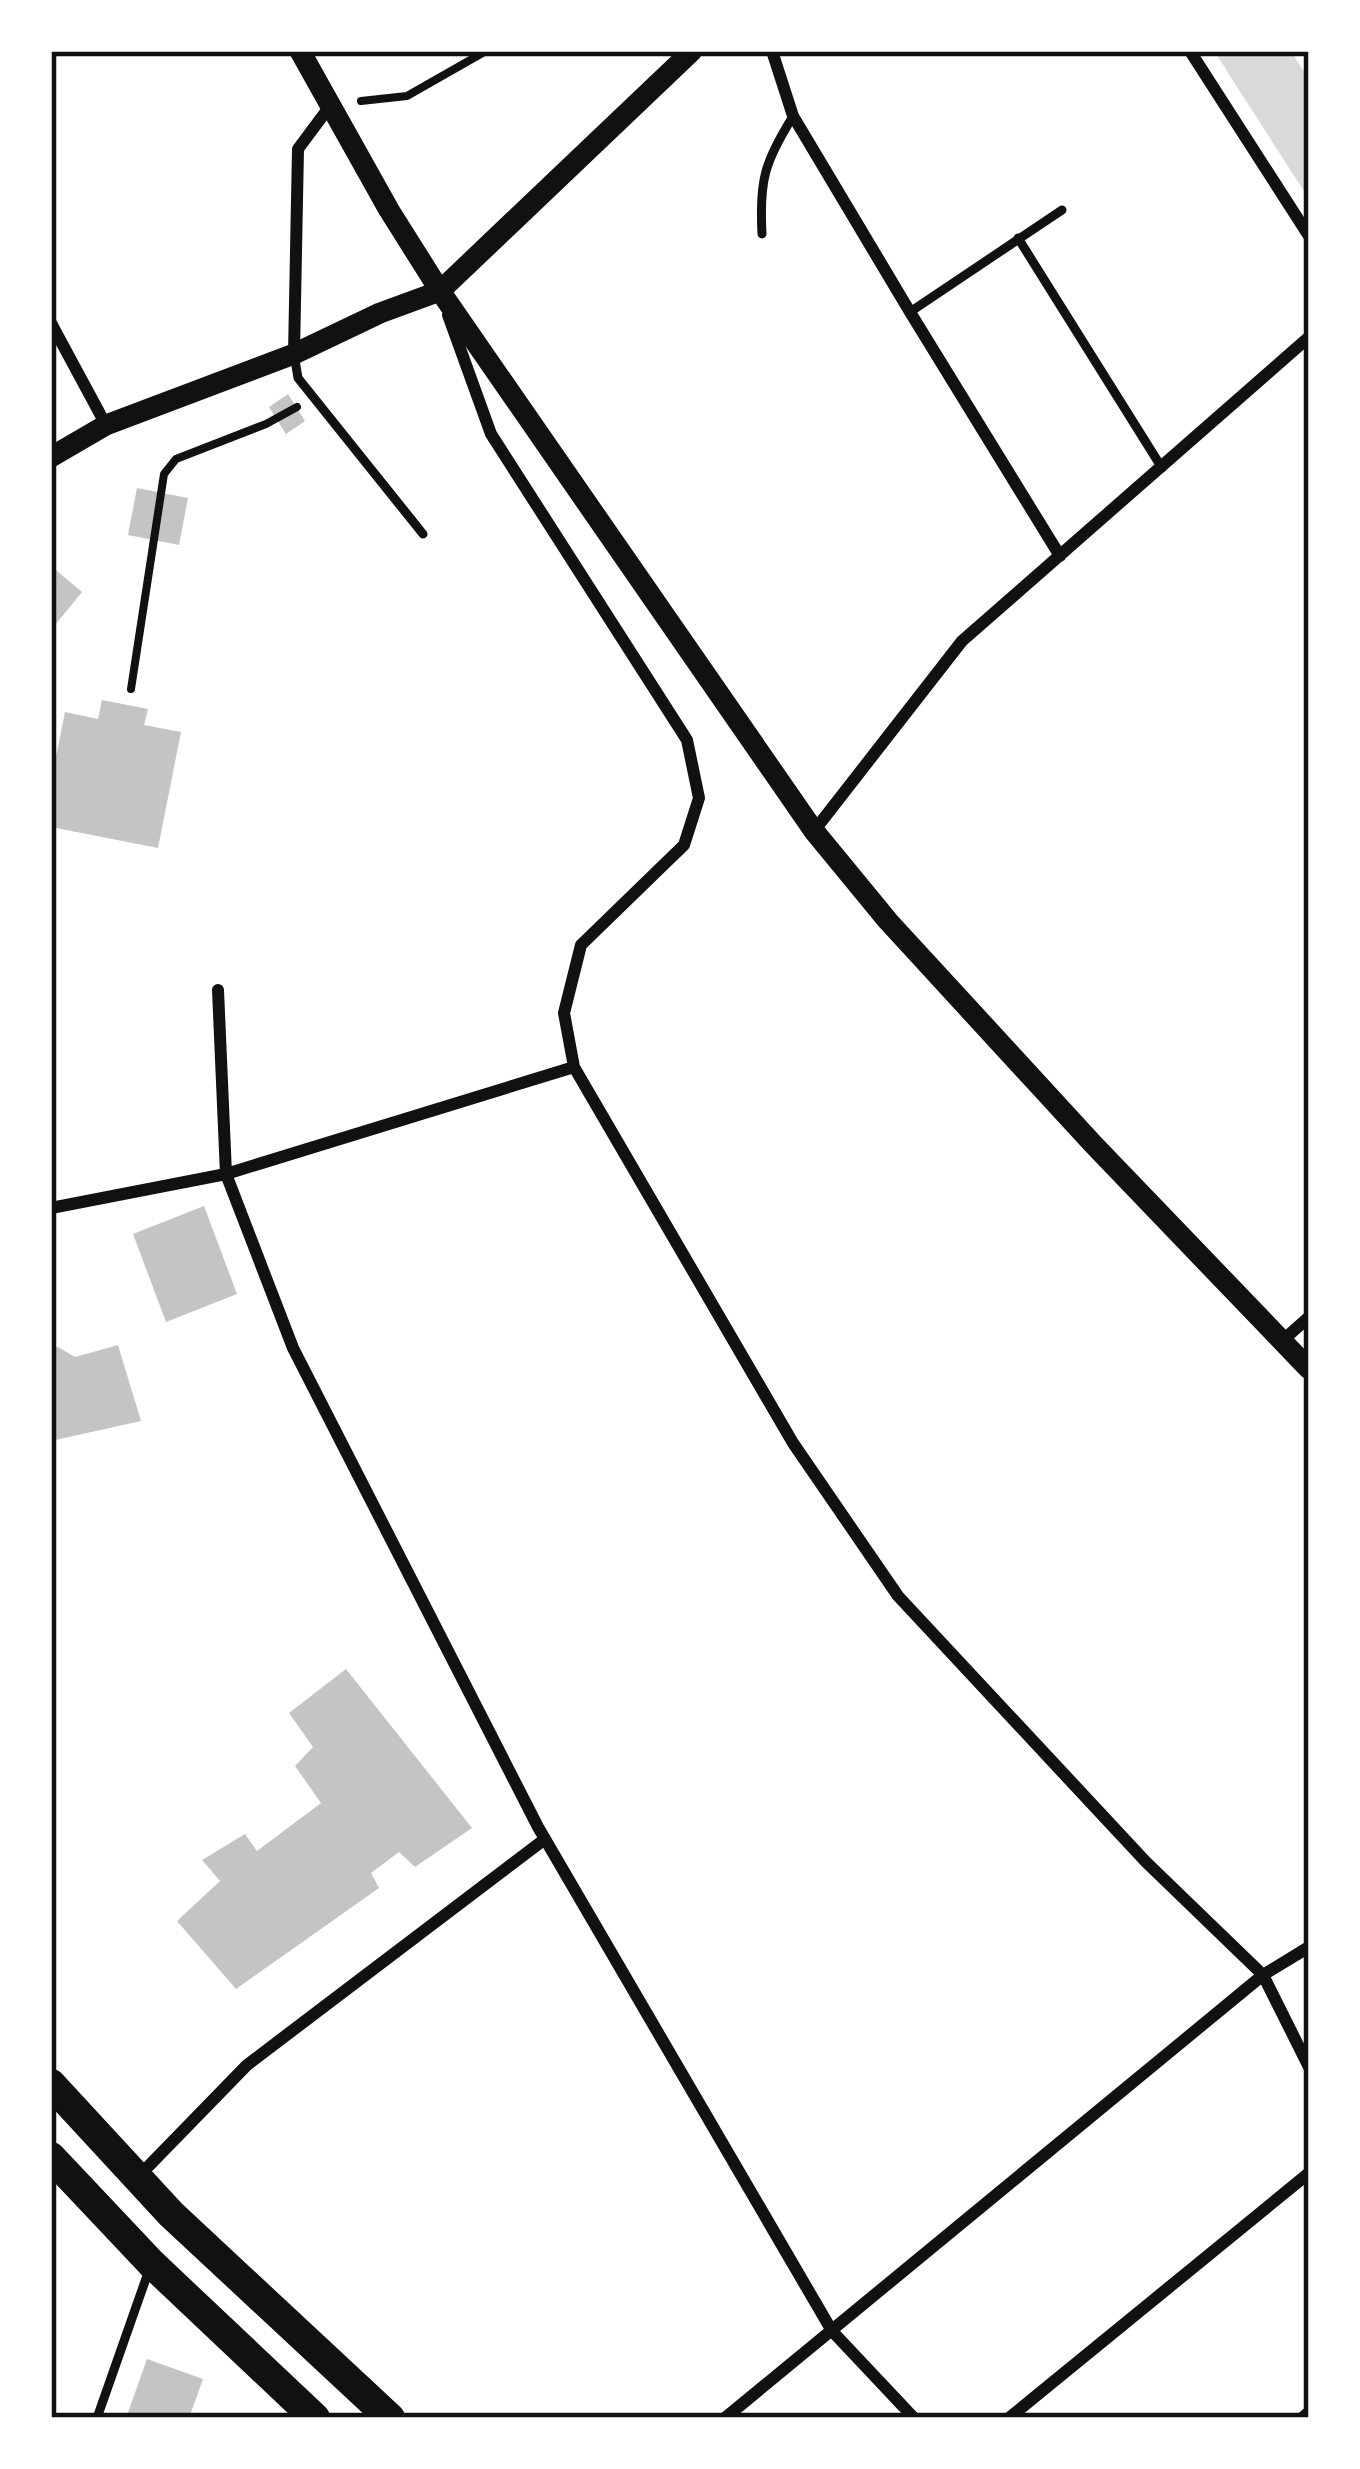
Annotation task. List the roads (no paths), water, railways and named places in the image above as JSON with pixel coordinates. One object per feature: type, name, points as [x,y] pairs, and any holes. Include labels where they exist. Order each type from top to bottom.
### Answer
[{"type":"main road","points":[[51,2084],[137,2178],[275,2314],[390,2418]]},
{"type":"main road","points":[[51,2157],[152,2264],[315,2418]]},
{"type":"street","points":[[300,51],[440,291],[814,831],[888,921],[1093,1144],[1309,1369]]},
{"type":"street","points":[[51,457],[106,425],[294,354],[440,291],[692,51]]},
{"type":"street","points":[[772,51],[793,116],[1060,556]]},
{"type":"street","points":[[1190,51],[1309,236]]},
{"type":"street","points":[[294,354],[298,148],[332,110]]},
{"type":"street","points":[[440,291],[490,434],[687,740],[699,798],[684,844],[581,946],[564,1013],[574,1067],[794,1443],[898,1596],[1146,1862],[1263,1975],[1309,2067]]},
{"type":"street","points":[[51,323],[106,425]]},
{"type":"street","points":[[814,831],[962,641],[1309,337]]},
{"type":"street","points":[[218,990],[226,1174],[293,1348],[545,1839],[832,2331],[914,2418]]},
{"type":"street","points":[[51,1208],[226,1174],[574,1067]]},
{"type":"street","points":[[1282,1341],[1309,1316]]},
{"type":"street","points":[[137,2178],[247,2065],[545,1839]]},
{"type":"street","points":[[724,2418],[1263,1975],[1309,1948]]},
{"type":"street","points":[[1009,2418],[1309,2173]]},
{"type":"street","points":[[1302,2418],[1309,2412]]},
{"type":"lane","points":[[762,234],[760,194],[770,154],[793,116]]},
{"type":"lane","points":[[910,312],[1062,210]]},
{"type":"lane","points":[[1018,238],[1162,468]]},
{"type":"lane","points":[[294,354],[298,379],[423,534]]},
{"type":"lane","points":[[97,2418],[152,2264]]}]
